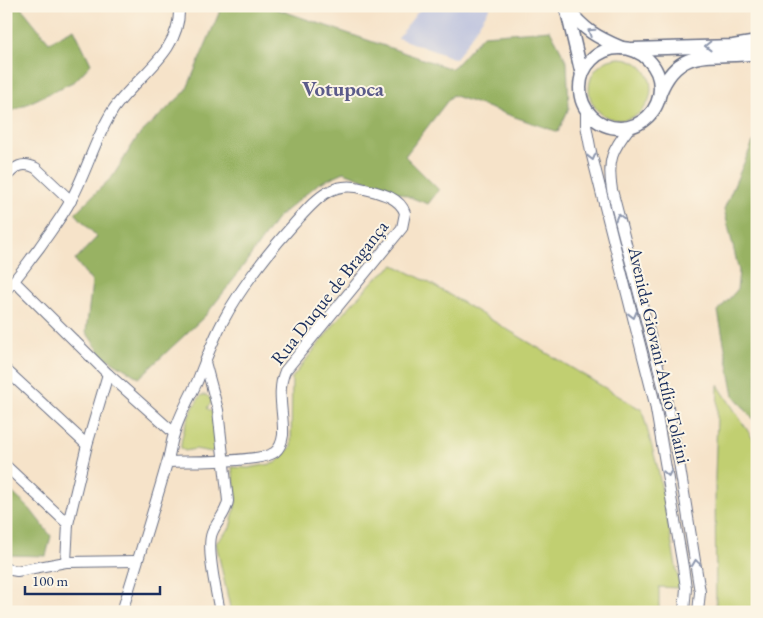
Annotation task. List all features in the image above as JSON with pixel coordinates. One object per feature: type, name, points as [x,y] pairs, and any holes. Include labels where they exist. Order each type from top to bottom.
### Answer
[{"type":"street","points":[[6,290],[14,282],[71,201],[102,130],[114,109],[160,59],[169,46],[176,30],[179,6]]},
{"type":"street","points":[[566,7],[585,29],[610,43],[638,52],[646,58],[658,74],[660,95]]},
{"type":"street","points":[[566,7],[582,75],[580,93],[586,110],[605,125],[618,128],[630,127],[649,115],[656,106],[664,82],[679,64],[690,59],[757,53]]},
{"type":"street","points":[[582,75],[594,58],[612,49],[733,46],[757,42]]},
{"type":"street","name":"Avenida Giovani Atílio Tolaini","points":[[586,110],[586,125],[591,152],[655,404],[684,567],[686,588],[684,612]]},
{"type":"street","name":"Avenida Giovani Atílio Tolaini","points":[[630,127],[614,150],[610,163],[612,190],[664,389],[696,562],[700,592],[698,612]]},
{"type":"street","points":[[6,177],[15,167],[29,164],[36,168],[71,201]]},
{"type":"street","name":"Rua Duque de Bragança","points":[[168,462],[245,460],[268,456],[275,452],[283,435],[280,392],[285,370],[402,228],[405,213],[400,202],[360,187],[344,186],[334,188],[326,193],[310,207],[260,264],[239,293],[222,324],[205,362]]},
{"type":"street","points":[[14,282],[108,374],[174,433]]},
{"type":"street","points":[[122,612],[168,462],[174,433],[205,362]]},
{"type":"street","points":[[205,362],[218,410],[228,501],[227,509],[212,533],[210,548],[219,607]]},
{"type":"street","points":[[6,370],[87,445]]},
{"type":"street","points":[[66,562],[68,524],[87,445],[108,374]]},
{"type":"street","points":[[6,466],[68,524]]},
{"type":"street","points":[[6,570],[17,571],[66,562],[137,561]]},
{"type":"shaded area","points":[[422,6],[491,6],[456,59],[398,38]]},
{"type":"green space","points":[[6,6],[20,6],[49,42],[74,29],[91,64],[75,81],[6,114]]},
{"type":"green space","points":[[222,6],[268,6],[452,69],[483,35],[550,30],[567,62],[569,108],[558,132],[452,95],[405,156],[439,190],[428,204],[344,172],[318,184],[278,217],[205,316],[139,378],[102,355],[86,332],[92,282],[75,260],[97,237],[75,213],[113,176],[138,136],[186,91]]},
{"type":"green space","points":[[614,58],[626,58],[642,67],[649,77],[651,89],[649,101],[642,111],[626,120],[614,120],[603,115],[594,106],[589,95],[589,83],[594,72],[603,63]]},
{"type":"green space","points":[[757,138],[757,424],[734,396],[718,311],[737,290],[739,271],[724,209],[753,142]]},
{"type":"green space","points":[[394,265],[428,282],[642,410],[658,469],[680,588],[659,587],[659,612],[231,612],[216,543],[230,528],[237,498],[232,467],[248,468],[276,463],[291,447],[292,378],[340,317],[375,279]]},
{"type":"green space","points":[[718,385],[757,445],[757,612],[716,612],[715,477]]},
{"type":"green space","points":[[202,395],[206,395],[211,399],[211,403],[207,408],[212,412],[216,446],[212,452],[195,449],[185,451],[181,448],[181,442],[185,428],[191,412]]},
{"type":"green space","points":[[6,487],[30,509],[51,536],[46,556],[6,555]]},
{"type":"district","name":"Votupoca","points":[[343,89]]}]
